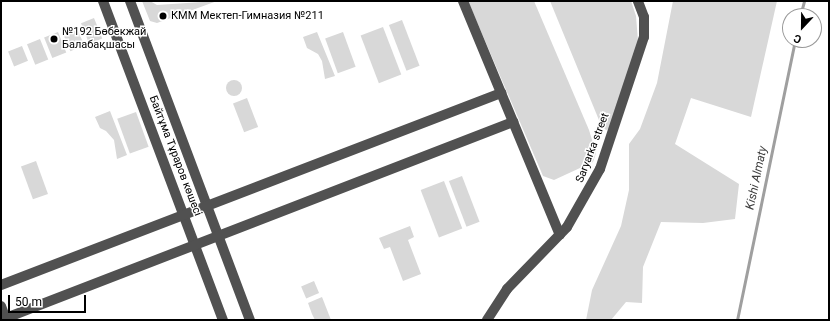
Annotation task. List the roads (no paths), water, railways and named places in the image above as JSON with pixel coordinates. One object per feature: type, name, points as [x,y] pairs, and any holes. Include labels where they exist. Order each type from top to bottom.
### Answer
[{"type":"street","name":"Байтұма Тұраров көшесі","points":[[103,1],[224,320]]},
{"type":"street","name":"Байтұма Тұраров көшесі","points":[[130,1],[250,320]]},
{"type":"street","points":[[463,1],[560,235]]},
{"type":"street","name":"Saryarka street","points":[[487,320],[507,289],[560,235],[589,192],[607,152],[644,37],[644,17],[638,1]]},
{"type":"street","points":[[1,285],[501,93]]},
{"type":"street","points":[[1,306],[6,319],[513,122]]},
{"type":"waterway","name":"Kіshі Almaty","points":[[802,8],[804,1]]},
{"type":"waterway","name":"Kіshі Almaty","points":[[737,320],[793,48]]},
{"type":"place","name":"КММ Мектеп-Гимназия №211","points":[[163,16]]},
{"type":"place","name":"№192 Бөбекжай Балабақшасы","points":[[54,39]]}]
